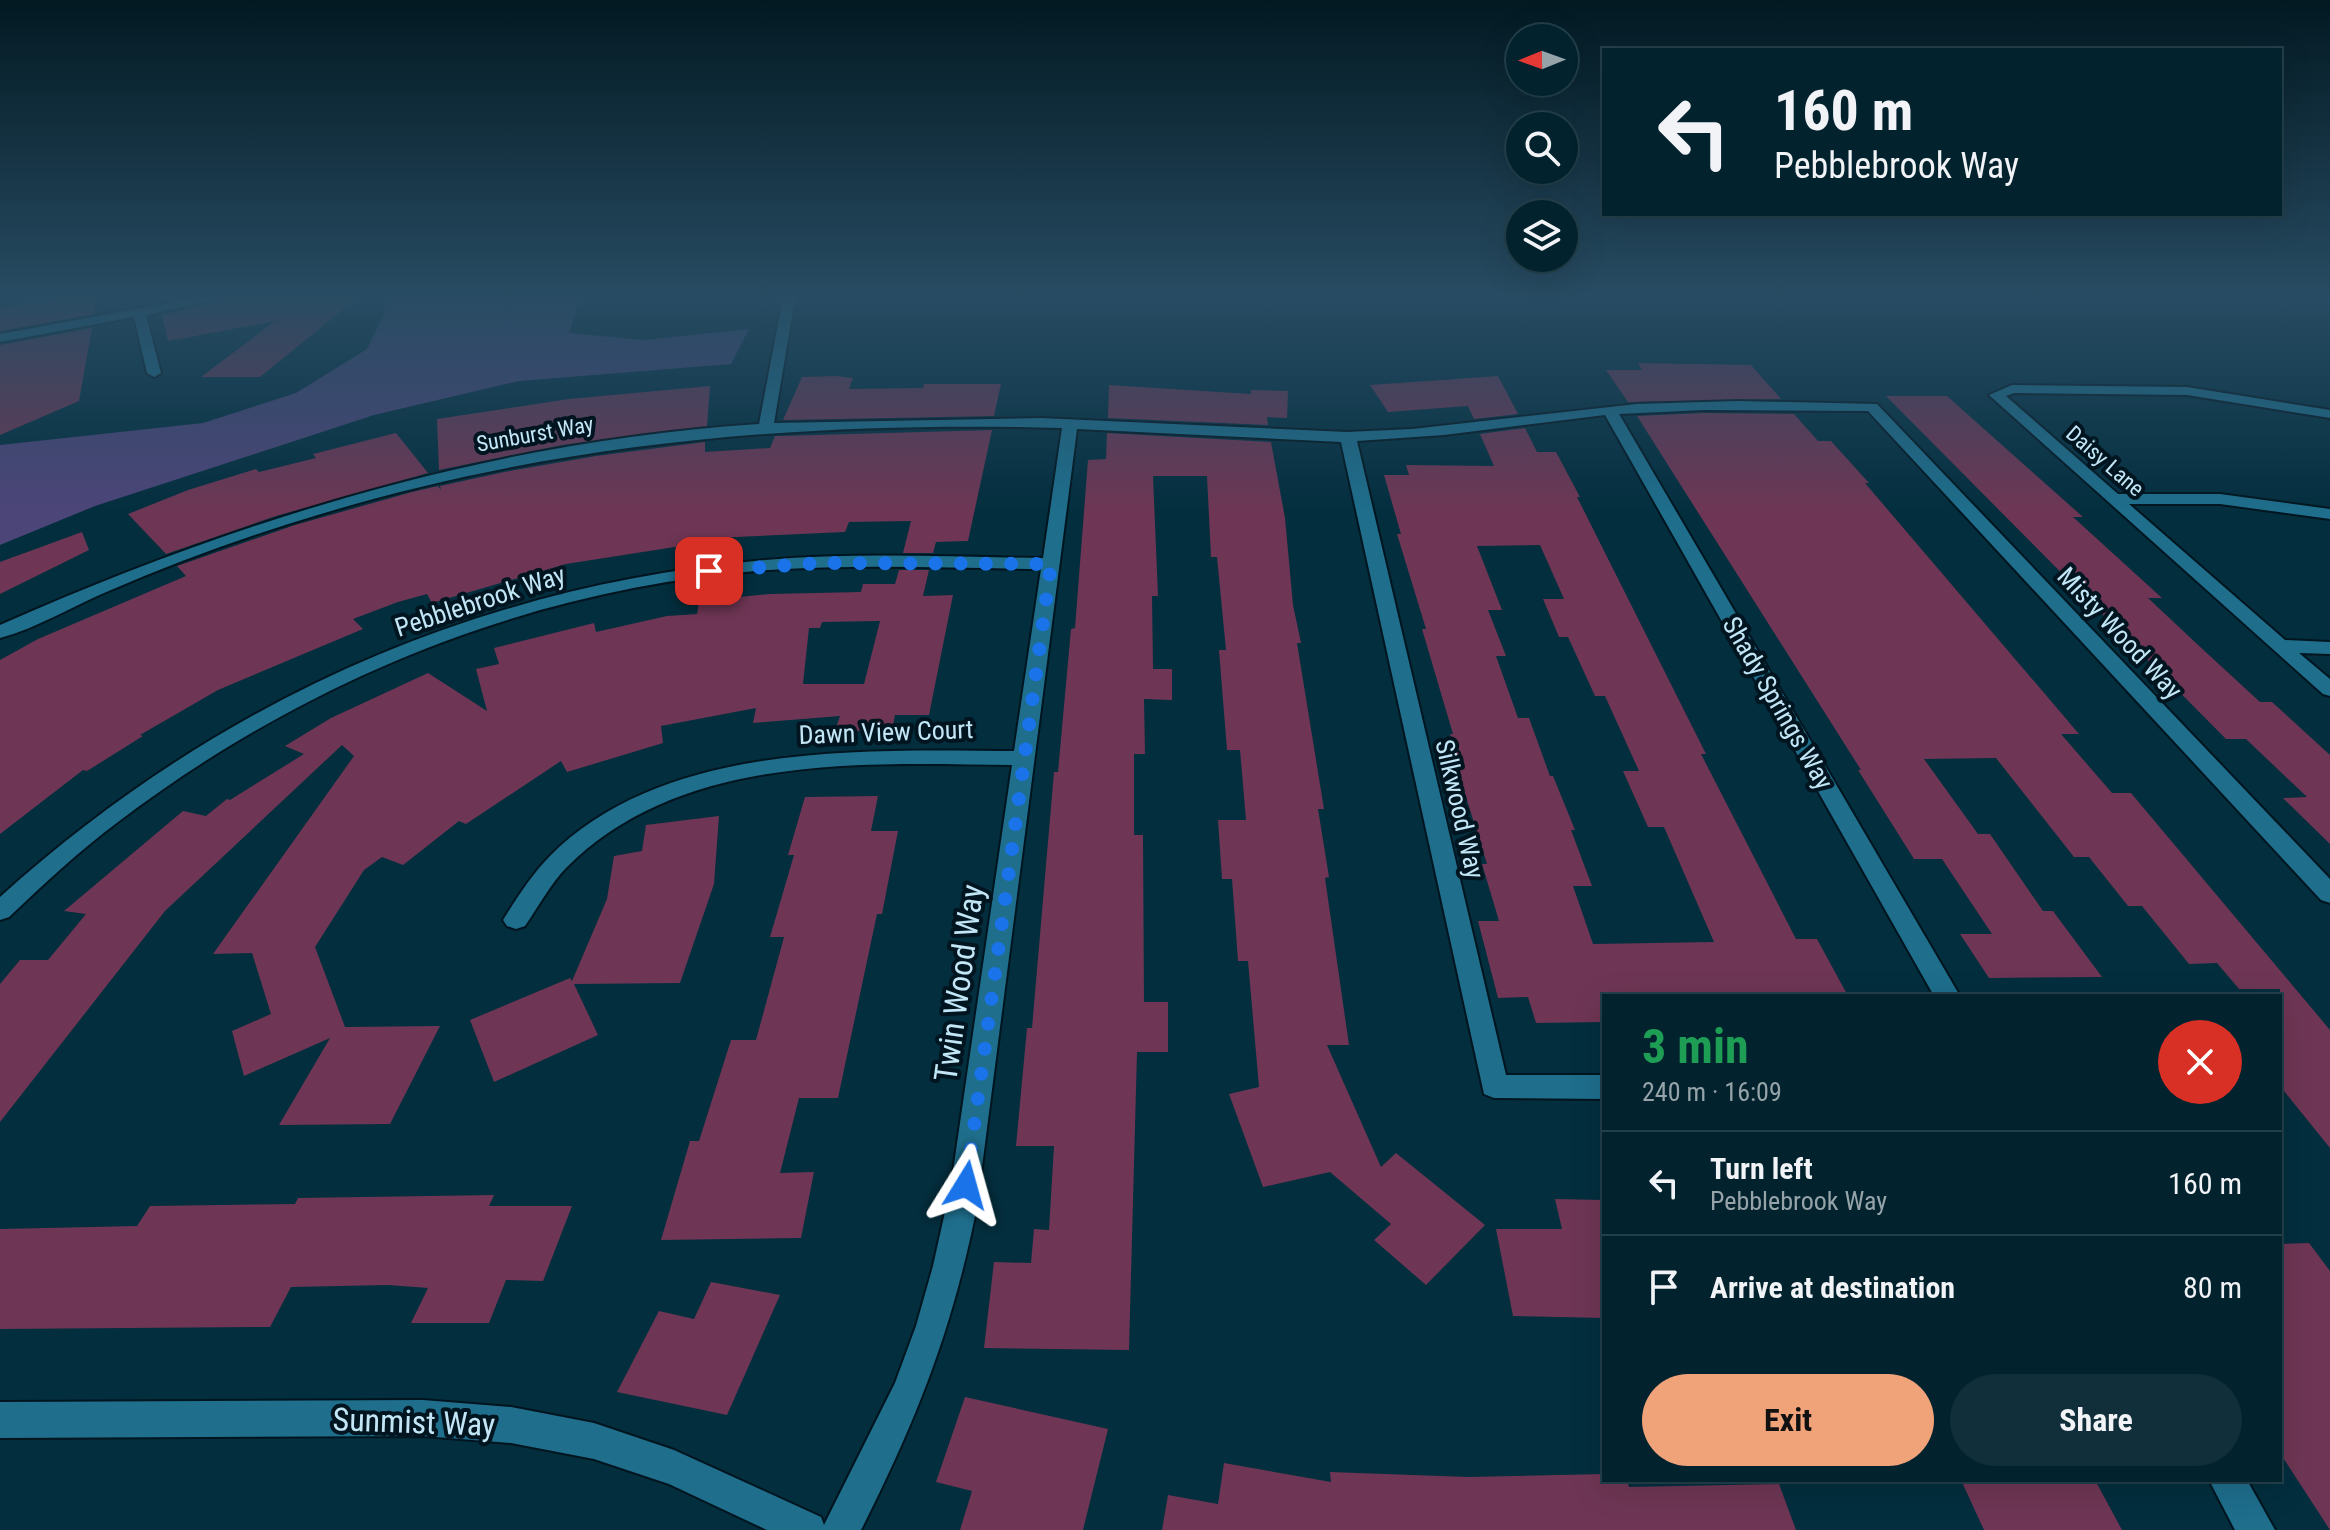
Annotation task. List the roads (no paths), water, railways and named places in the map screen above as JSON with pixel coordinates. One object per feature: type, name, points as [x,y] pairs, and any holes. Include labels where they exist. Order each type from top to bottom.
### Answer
[{"type":"street","points":[[766,428],[776,369]]},
{"type":"street","name":"Daisy Lane","points":[[2330,414],[2174,390],[2012,389],[1996,395],[2330,690]]},
{"type":"street","name":"Sunburst Way","points":[[0,632],[193,550],[362,495],[548,453],[698,432],[766,428],[1070,424],[1348,437],[1444,432],[1609,410],[1872,407]]},
{"type":"street","name":"Misty Wood Way","points":[[1872,407],[2330,894]]},
{"type":"street","name":"Shady Springs Way","points":[[1609,410],[1946,994]]},
{"type":"street","name":"Twin Wood Way","points":[[841,1530],[884,1446],[925,1348],[952,1257],[966,1185],[1070,424]]},
{"type":"street","name":"Silkwood Way","points":[[1348,437],[1494,1086],[1602,1087]]},
{"type":"street","points":[[2116,499],[2220,499],[2330,514]]},
{"type":"street","name":"Pebblebrook Way","points":[[0,911],[53,862],[112,815],[232,735],[354,673],[475,625],[593,592],[723,570],[821,563],[1051,564]]},
{"type":"street","points":[[2282,646],[2330,648]]},
{"type":"street","name":"Dawn View Court","points":[[516,920],[539,881],[576,844],[598,828],[648,802],[701,782],[759,767],[845,757],[1025,758]]},
{"type":"street","name":"Sunmist Way","points":[[0,1420],[423,1418],[511,1425],[594,1441],[674,1468],[808,1530]]},
{"type":"street","points":[[2228,1482],[2256,1530]]}]
